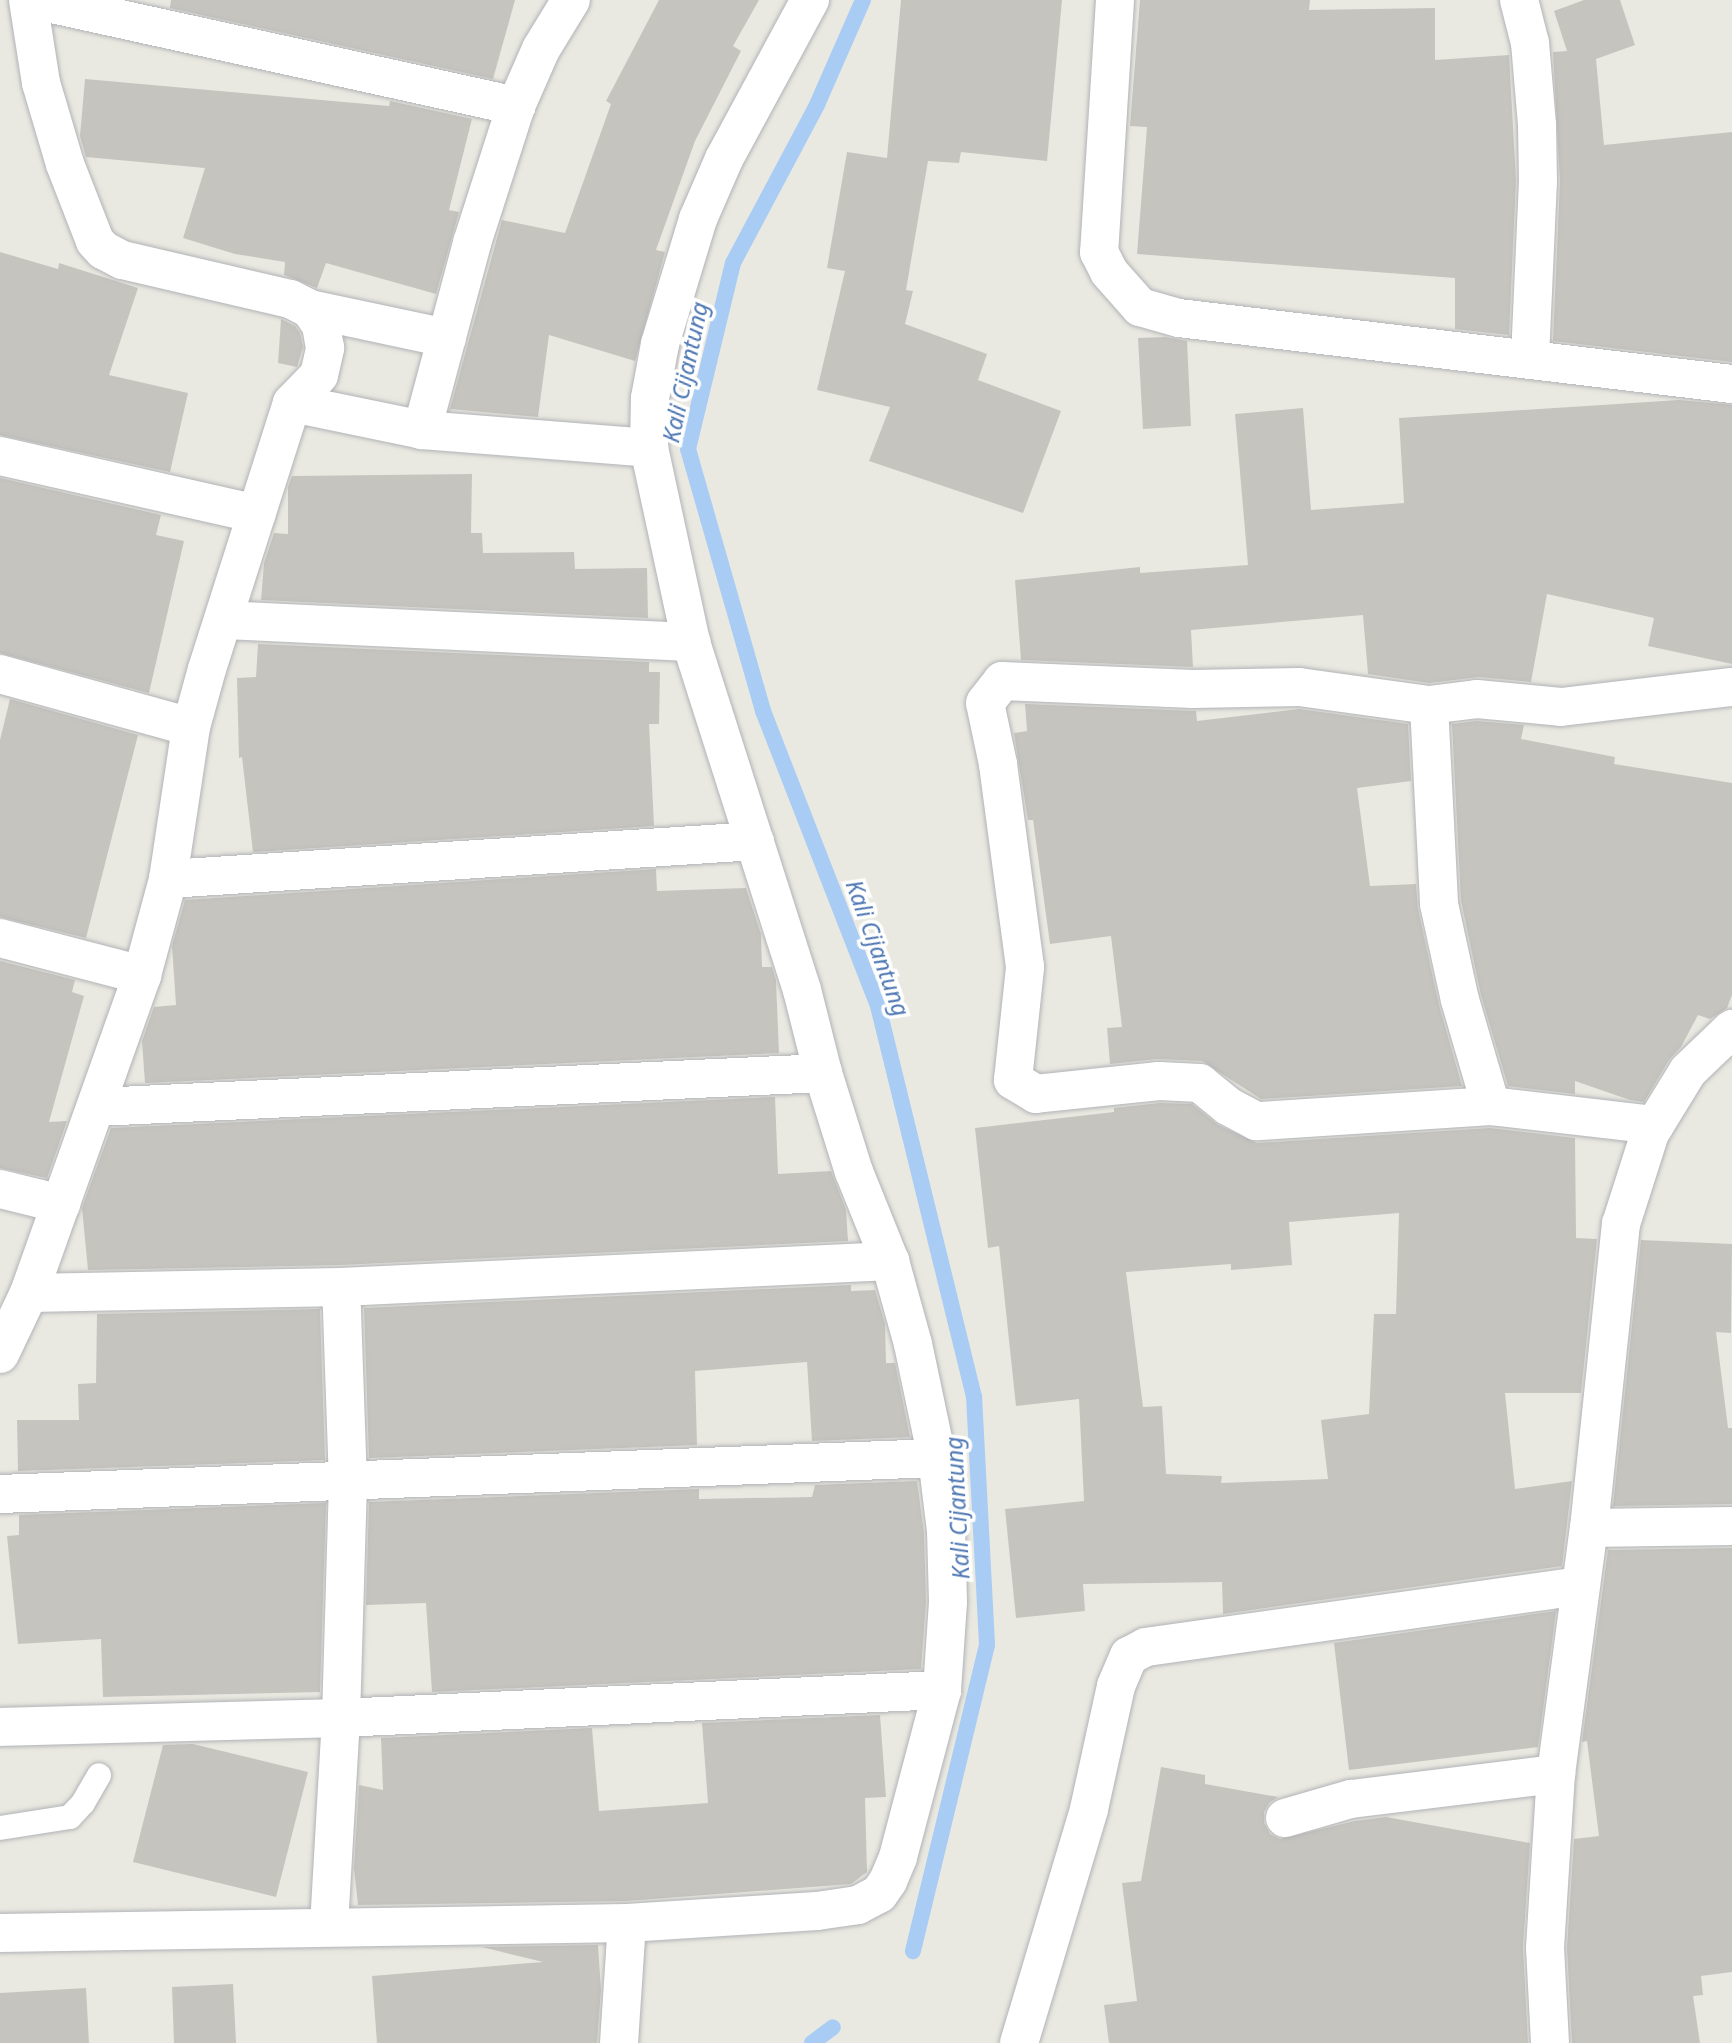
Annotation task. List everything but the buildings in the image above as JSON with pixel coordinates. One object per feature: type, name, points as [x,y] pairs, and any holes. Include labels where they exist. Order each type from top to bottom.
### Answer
[{"type":"street","points":[[28,0],[41,83],[65,164],[89,229],[103,250],[122,260],[290,299],[310,309],[447,338]]},
{"type":"street","points":[[34,0],[516,106]]},
{"type":"street","points":[[422,430],[472,243],[516,106],[541,49],[571,0]]},
{"type":"street","points":[[0,1933],[627,1923],[817,1911],[858,1905],[873,1899],[883,1889],[898,1857],[942,1690],[948,1602],[946,1531],[937,1458],[913,1344],[890,1261],[854,1172],[822,1073],[802,990],[691,642],[649,448],[650,398],[660,344],[698,219],[724,159],[810,0]]},
{"type":"street","points":[[1115,0],[1100,253],[1109,272],[1140,307],[1179,318],[1732,384]]},
{"type":"street","points":[[1519,0],[1530,43],[1537,125],[1538,181],[1530,358]]},
{"type":"street","points":[[0,1354],[29,1293],[142,975],[168,879],[191,727],[292,403],[319,375],[325,348],[321,325],[310,309]]},
{"type":"street","points":[[292,403],[422,430],[649,448]]},
{"type":"street","points":[[0,456],[257,514]]},
{"type":"street","points":[[224,620],[691,642]]},
{"type":"street","points":[[0,674],[191,727]]},
{"type":"street","points":[[1654,1125],[1491,1106],[1256,1121],[1228,1106],[1200,1083],[1159,1081],[1036,1094],[1013,1080],[1025,967],[1000,778],[985,703],[1002,681],[1181,688],[1300,687],[1429,705],[1477,699],[1561,707],[1732,687]]},
{"type":"street","points":[[1429,705],[1439,904],[1460,1000],[1491,1106]]},
{"type":"street","points":[[168,879],[755,841]]},
{"type":"street","points":[[0,938],[142,975]]},
{"type":"street","points":[[1550,2043],[1545,1948],[1556,1774],[1579,1586],[1589,1528],[1621,1224],[1654,1125],[1688,1071],[1732,1029]]},
{"type":"street","points":[[97,1107],[822,1073]]},
{"type":"street","points":[[0,1189],[61,1204]]},
{"type":"street","points":[[29,1293],[341,1287],[890,1261]]},
{"type":"street","points":[[329,1926],[341,1718],[348,1483],[341,1287]]},
{"type":"street","points":[[0,1494],[348,1483],[937,1458]]},
{"type":"street","points":[[1589,1528],[1732,1526]]},
{"type":"street","points":[[1019,2043],[1089,1810],[1116,1686],[1129,1656],[1146,1647],[1579,1586]]},
{"type":"street","points":[[0,1727],[341,1718],[942,1690]]},
{"type":"street","points":[[1286,1818],[1351,1799],[1556,1774]]},
{"type":"street","points":[[619,2043],[627,1923]]},
{"type":"lane","points":[[0,1828],[70,1817],[83,1803],[99,1775]]},
{"type":"waterway","name":"Kali Cijantung","points":[[863,0],[817,105],[733,263],[688,449],[763,711],[878,1006],[974,1396],[987,1645],[913,1951]]},
{"type":"waterway","name":"Kali Cijantung","points":[[812,2043],[833,2027]]}]
